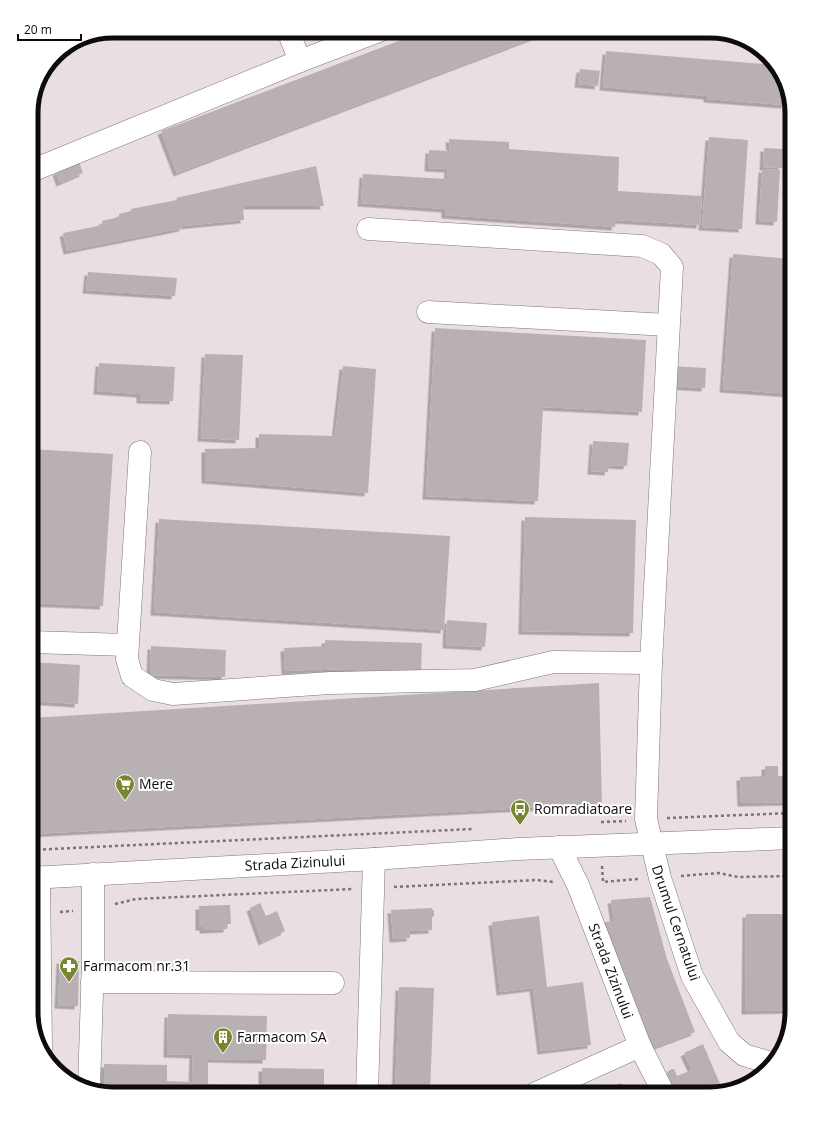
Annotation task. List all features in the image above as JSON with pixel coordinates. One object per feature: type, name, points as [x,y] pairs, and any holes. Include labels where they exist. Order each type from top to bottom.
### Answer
[{"type":"street","points":[[291,38],[300,61]]},
{"type":"street","points":[[38,168],[300,61],[361,38]]},
{"type":"street","name":"Drumul Cernatului","points":[[368,229],[642,246],[661,254],[672,267],[651,663],[646,819],[660,878],[692,976],[729,1042],[744,1055],[766,1062]]},
{"type":"street","points":[[428,312],[668,325]]},
{"type":"street","points":[[140,452],[127,659],[132,676],[153,690],[172,694],[330,683],[474,680],[553,662],[651,663]]},
{"type":"street","points":[[38,642],[127,645]]},
{"type":"street","name":"Strada Zizinului","points":[[38,877],[374,859],[559,847],[785,838]]},
{"type":"street","name":"Strada Zizinului","points":[[559,847],[578,885],[640,1046],[660,1087]]},
{"type":"street","points":[[367,1087],[374,859]]},
{"type":"street","points":[[89,1083],[94,909],[93,874]]},
{"type":"street","points":[[38,899],[40,914],[38,956]]},
{"type":"street","points":[[92,982],[333,983]]},
{"type":"street","points":[[549,1087],[640,1046]]},
{"type":"path","points":[[593,823],[646,819],[785,814]]},
{"type":"path","points":[[38,850],[473,829]]},
{"type":"path","points":[[40,914],[94,909],[136,899],[537,880],[578,885],[603,882]]},
{"type":"building","points":[[407,38],[533,38],[177,173],[161,131]]},
{"type":"building","points":[[606,51],[767,64],[775,75],[779,84],[784,105],[707,99],[707,96],[603,87]]},
{"type":"building","points":[[580,69],[600,71],[598,86],[578,84]]},
{"type":"building","points":[[709,137],[748,140],[742,229],[702,227]]},
{"type":"building","points":[[449,139],[509,142],[509,149],[619,157],[618,191],[702,196],[700,225],[616,220],[615,227],[445,215],[445,209],[361,203],[363,174],[447,179],[448,169],[428,168],[429,150],[450,151]]},
{"type":"building","points":[[764,148],[783,149],[782,168],[763,167]]},
{"type":"building","points":[[79,162],[83,173],[60,183],[56,172]]},
{"type":"building","points":[[316,166],[324,206],[243,206],[244,220],[182,226],[183,228],[67,251],[63,233],[103,225],[102,221],[119,217],[119,214],[131,211],[131,209],[177,200],[176,198]]},
{"type":"building","points":[[762,169],[780,170],[777,222],[759,221]]},
{"type":"building","points":[[733,254],[785,258],[785,393],[723,389]]},
{"type":"building","points":[[88,272],[177,278],[175,296],[86,290]]},
{"type":"building","points":[[435,328],[646,340],[642,412],[543,407],[538,501],[426,496]]},
{"type":"building","points":[[205,354],[243,355],[239,440],[201,438]]},
{"type":"building","points":[[99,363],[175,367],[173,401],[140,400],[140,394],[97,391]]},
{"type":"building","points":[[343,366],[376,369],[368,493],[205,480],[205,449],[259,448],[259,434],[335,436]]},
{"type":"building","points":[[670,366],[706,368],[705,388],[669,386]]},
{"type":"building","points":[[593,441],[629,443],[627,466],[609,465],[608,472],[591,471]]},
{"type":"building","points":[[38,449],[113,454],[103,606],[38,603]]},
{"type":"building","points":[[525,517],[636,520],[633,633],[522,631]]},
{"type":"building","points":[[159,519],[450,536],[444,630],[154,612]]},
{"type":"building","points":[[447,620],[487,623],[485,647],[446,645]]},
{"type":"building","points":[[325,640],[422,643],[421,672],[324,669],[285,671],[284,648],[325,646]]},
{"type":"building","points":[[151,646],[226,650],[225,677],[150,675]]},
{"type":"building","points":[[38,662],[80,665],[78,704],[38,701]]},
{"type":"building","points":[[599,683],[602,804],[38,834],[38,718]]},
{"type":"building","points":[[765,766],[778,766],[778,776],[785,776],[785,802],[741,803],[740,777],[765,776]]},
{"type":"building","points":[[650,897],[667,959],[695,1032],[650,1049],[604,922],[614,921],[611,900]]},
{"type":"building","points":[[260,903],[266,916],[277,911],[285,931],[262,942],[250,908]]},
{"type":"building","points":[[230,905],[231,924],[227,924],[227,929],[203,930],[203,927],[199,927],[199,906]]},
{"type":"building","points":[[432,908],[432,910],[434,910],[434,916],[432,917],[432,930],[410,931],[410,938],[393,939],[391,910]]},
{"type":"building","points":[[746,914],[785,914],[785,1010],[745,1011]]},
{"type":"building","points":[[539,916],[547,987],[583,982],[591,1045],[541,1051],[533,988],[500,992],[492,922]]},
{"type":"building","name":"Farmacom nr.31","points":[[60,960],[79,961],[78,1006],[58,1005]]},
{"type":"building","points":[[399,987],[434,988],[430,1087],[395,1087]]},
{"type":"building","name":"Farmacom SA","points":[[168,1014],[267,1016],[266,1060],[208,1059],[208,1084],[262,1085],[262,1068],[324,1069],[324,1087],[104,1086],[104,1064],[167,1065],[167,1081],[192,1082],[193,1055],[167,1054]]},
{"type":"building","points":[[703,1044],[721,1086],[673,1087],[667,1072],[674,1069],[677,1076],[692,1070],[684,1053]]},
{"type":"building","points":[[621,1083],[622,1087],[609,1087]]},
{"type":"place","name":"Mere","points":[[125,801]]},
{"type":"place","name":"Romradiatoare","points":[[520,826]]},
{"type":"place","name":"Farmacom nr.31","points":[[69,983]]},
{"type":"place","name":"Farmacom SA","points":[[223,1054]]}]
